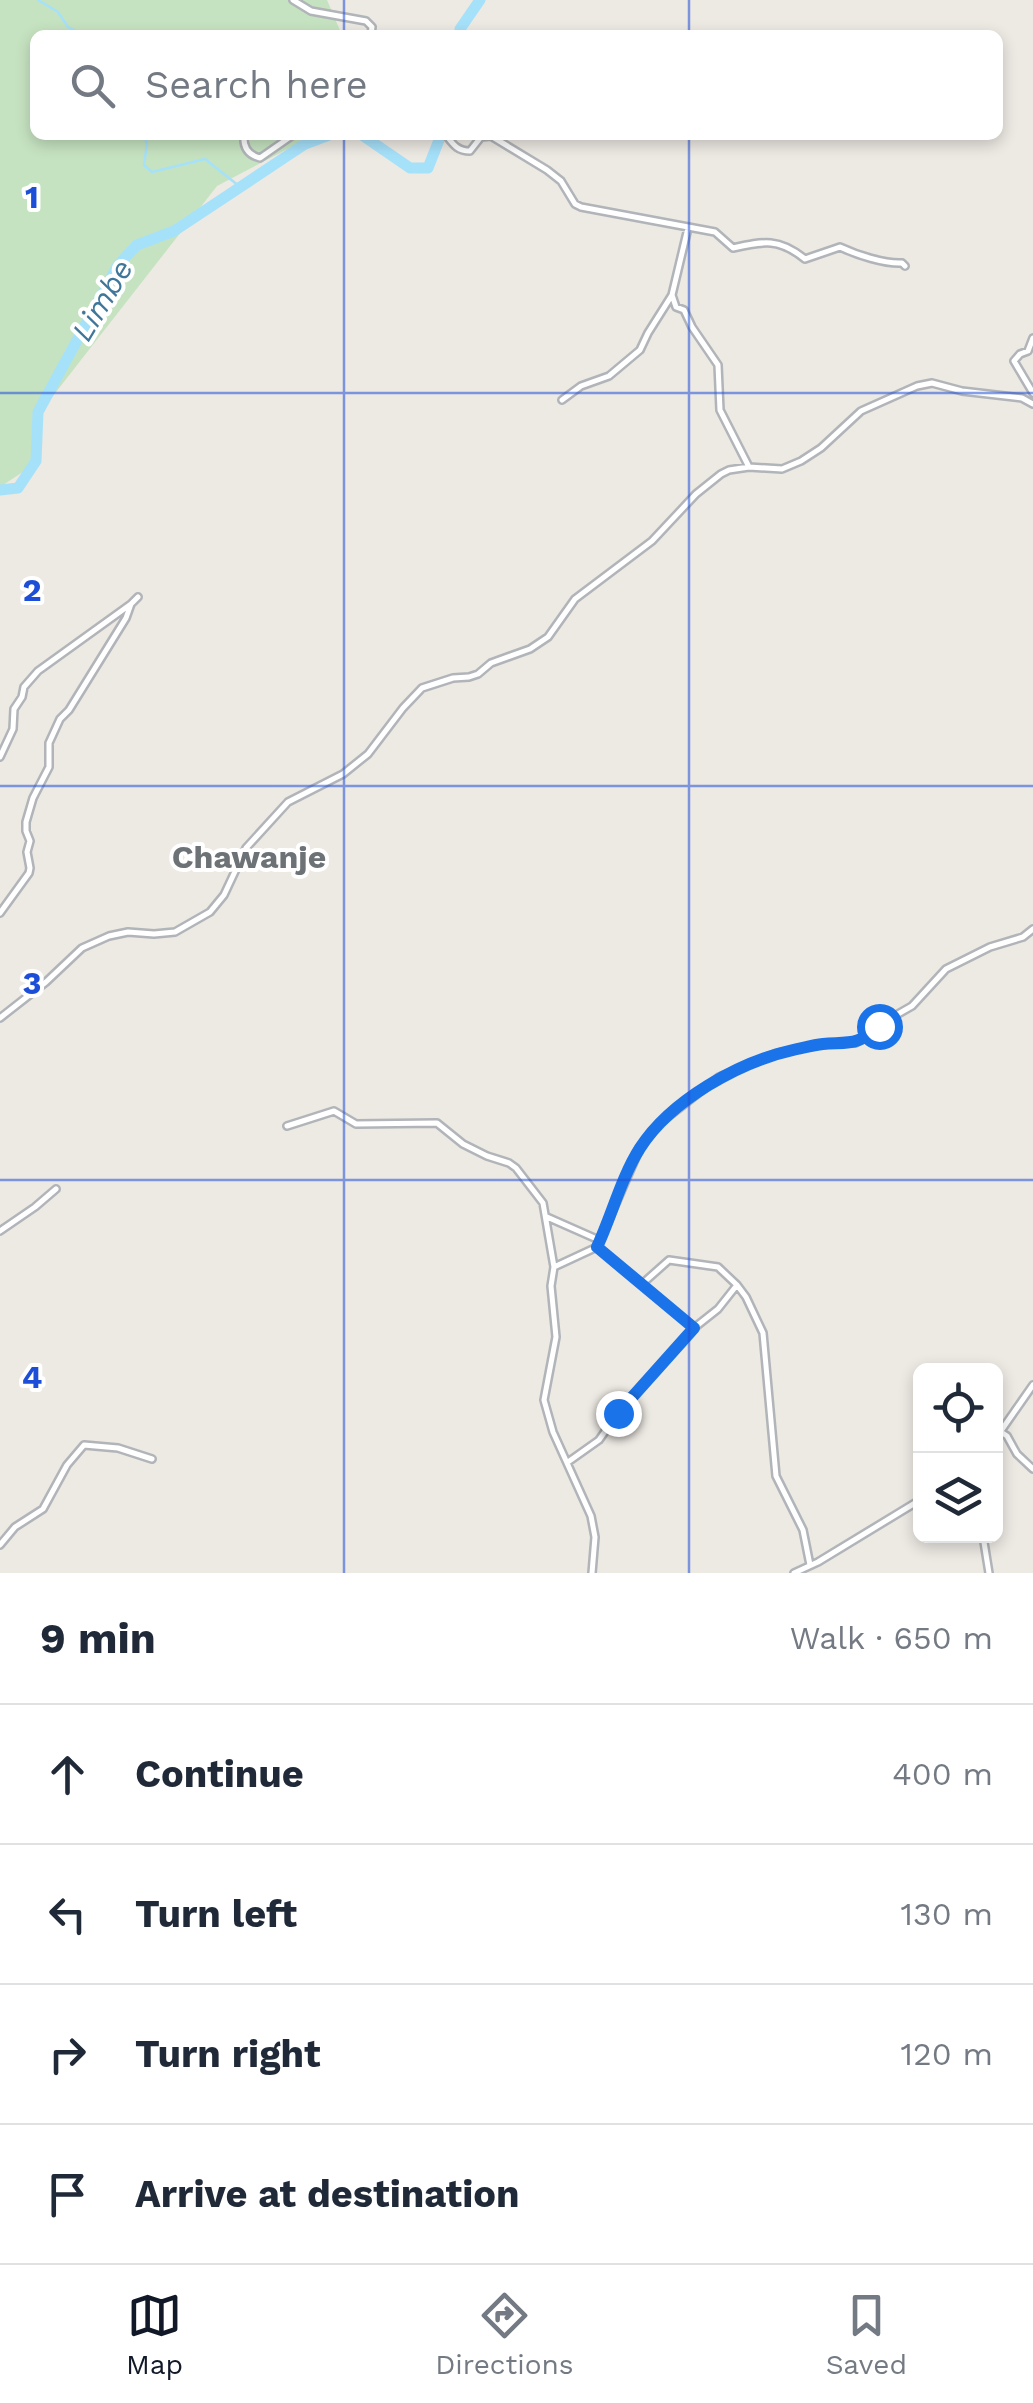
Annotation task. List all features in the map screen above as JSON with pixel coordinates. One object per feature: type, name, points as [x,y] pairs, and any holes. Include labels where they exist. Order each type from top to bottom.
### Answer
[{"type":"street","points":[[293,0],[311,11],[366,21],[372,30]]},
{"type":"street","points":[[244,140],[249,152],[260,158],[286,140]]},
{"type":"street","points":[[450,140],[464,151],[470,151],[478,140]]},
{"type":"street","points":[[498,140],[548,170],[580,207],[715,232],[733,248],[762,241],[788,245],[806,259],[840,247],[860,257],[902,262],[906,266]]},
{"type":"street","points":[[562,400],[580,386],[609,376],[640,350],[672,294],[688,228]]},
{"type":"street","points":[[672,294],[676,307],[684,310],[718,365],[720,410],[749,467]]},
{"type":"street","points":[[1033,338],[1028,351],[1014,360],[1033,393]]},
{"type":"street","points":[[0,1018],[82,948],[128,932],[175,932],[210,912],[224,895],[246,848],[270,820],[297,796],[343,774],[368,754],[422,688],[453,678],[468,678],[490,663],[530,649],[548,636],[575,599],[652,541],[696,494],[721,474],[749,467],[782,469],[801,461],[861,411],[917,386],[932,384],[1022,398],[1033,404]]},
{"type":"street","points":[[0,757],[13,729],[14,709],[29,680],[138,597]]},
{"type":"street","points":[[0,913],[29,873],[26,822],[49,768],[49,744],[60,719],[132,604]]},
{"type":"street","points":[[554,1267],[598,1244],[640,1148],[660,1123],[719,1077],[774,1054],[867,1038],[912,1006],[946,969],[990,947],[1023,937],[1033,929]]},
{"type":"street","points":[[287,1126],[334,1111],[356,1124],[437,1122],[463,1144],[516,1168],[543,1203],[554,1267],[550,1286],[556,1338],[544,1400],[593,1526],[592,1573]]},
{"type":"street","points":[[0,1231],[56,1190]]},
{"type":"street","points":[[546,1217],[598,1244],[694,1328]]},
{"type":"street","points":[[642,1284],[672,1260],[718,1267],[746,1297],[763,1333],[776,1476],[802,1530],[810,1565]]},
{"type":"street","points":[[568,1462],[600,1440],[618,1413],[737,1285]]},
{"type":"street","points":[[1003,1429],[1033,1385]]},
{"type":"street","points":[[1003,1433],[1033,1469]]},
{"type":"street","points":[[0,1545],[16,1527],[42,1509],[67,1464],[84,1445],[118,1448],[152,1459]]},
{"type":"street","points":[[794,1573],[913,1504]]},
{"type":"street","points":[[984,1543],[989,1573]]},
{"type":"green space","points":[[0,0],[327,0],[340,30],[30,30],[30,140],[304,140],[217,186],[38,415],[38,462],[0,487]]},
{"type":"waterway","points":[[38,0],[58,12],[74,30]]},
{"type":"waterway","name":"Limbe","points":[[460,30],[480,0]]},
{"type":"waterway","points":[[146,140],[144,165],[152,172],[205,159],[239,186]]},
{"type":"waterway","name":"Limbe","points":[[0,490],[18,488],[36,461],[38,412],[118,265],[137,245],[174,231],[316,140]]},
{"type":"waterway","name":"Limbe","points":[[369,140],[410,168],[428,168],[439,140]]},
{"type":"district","name":"Chawanje","points":[[249,857]]},
{"type":"route","points":[[618,1413],[694,1328],[597,1247],[640,1148],[660,1123],[719,1077],[774,1054],[820,1044],[855,1043],[879,1026]]}]
